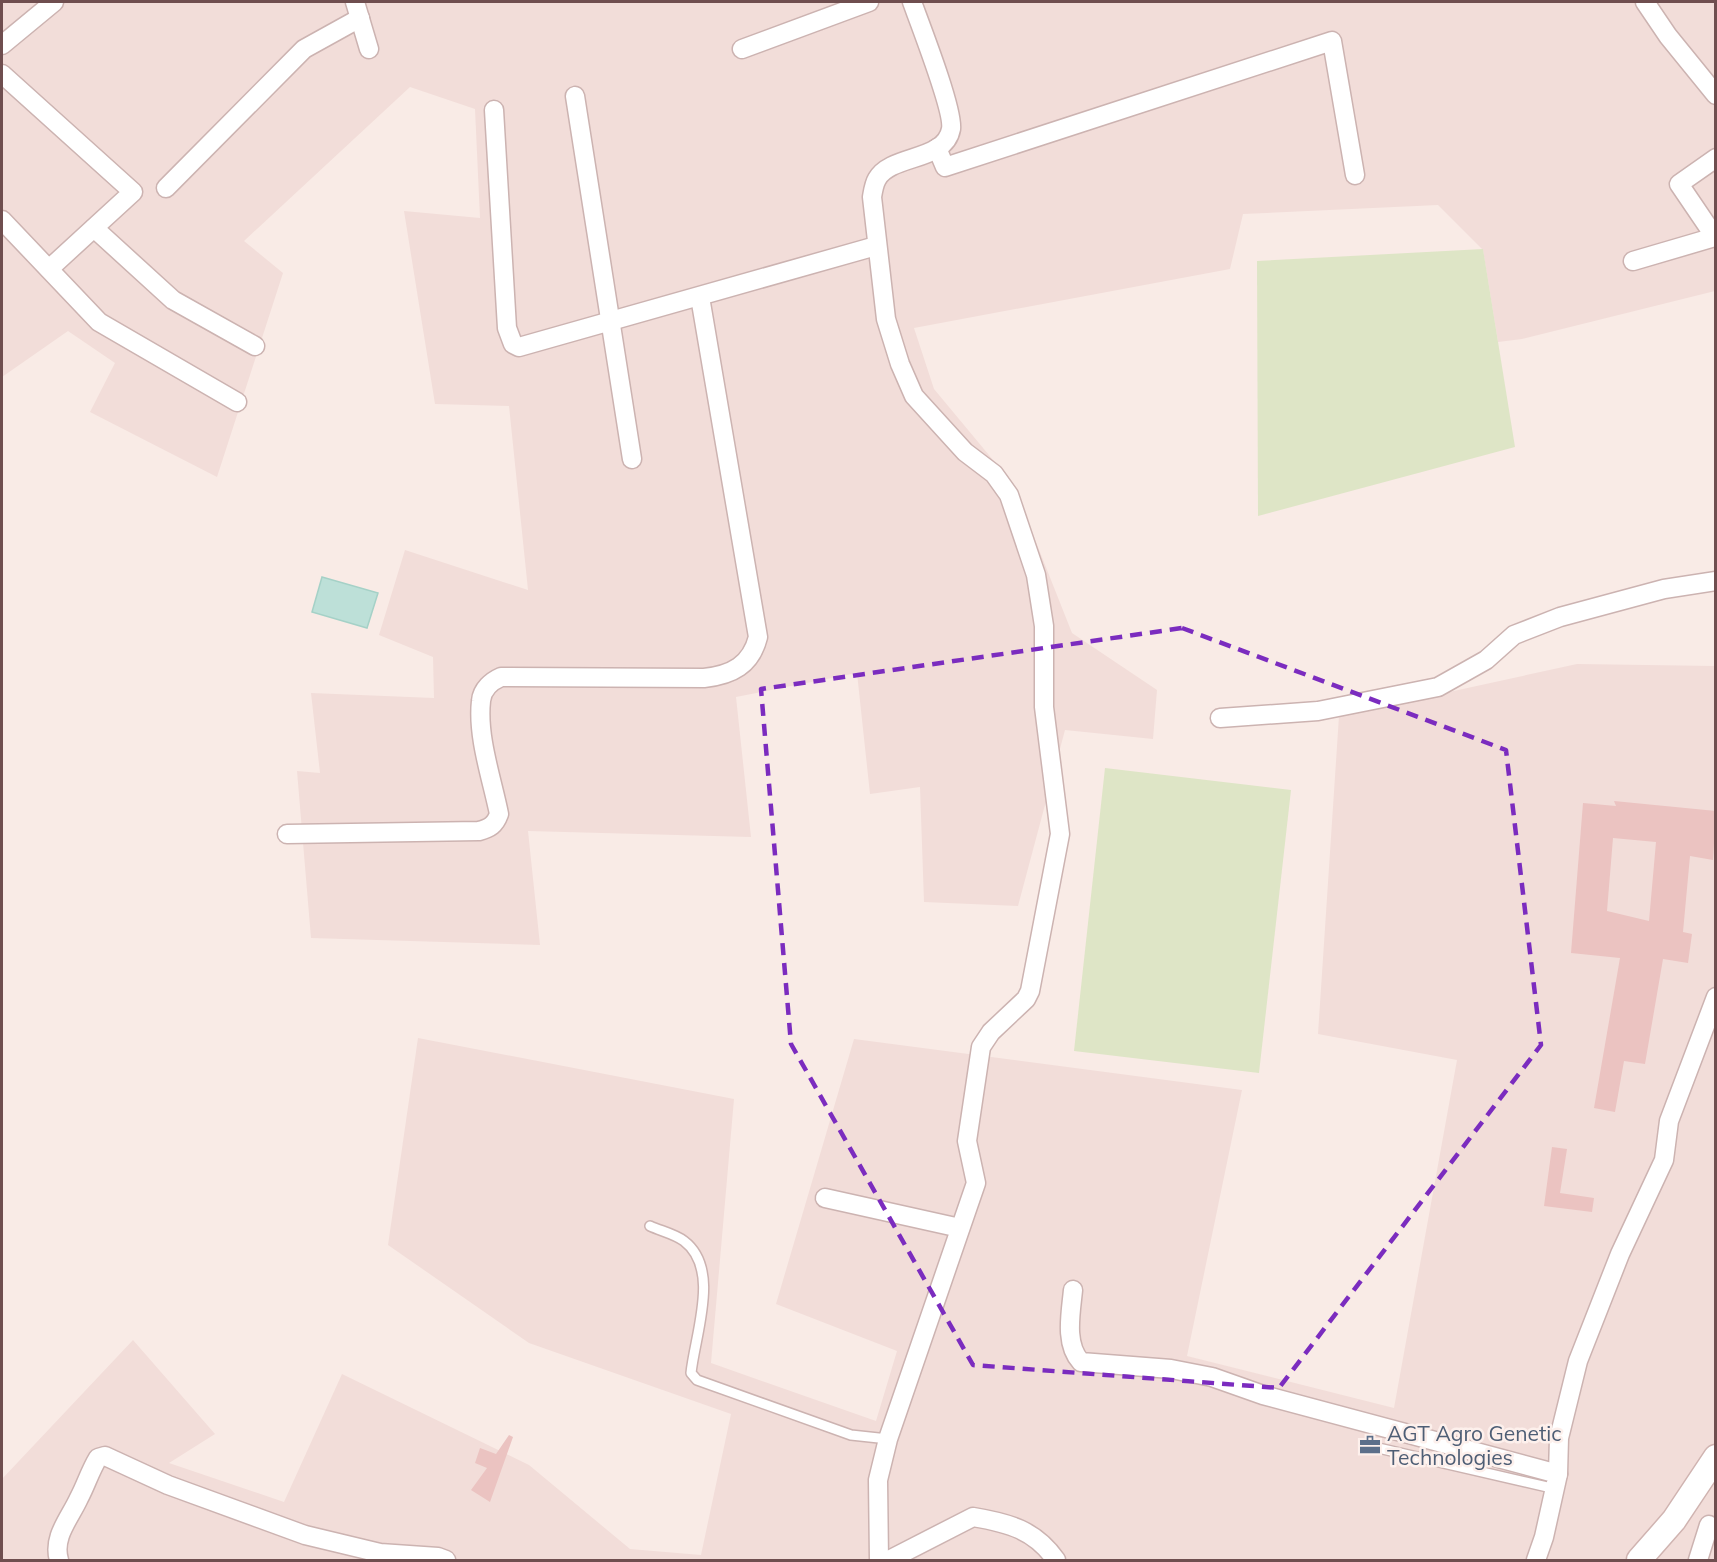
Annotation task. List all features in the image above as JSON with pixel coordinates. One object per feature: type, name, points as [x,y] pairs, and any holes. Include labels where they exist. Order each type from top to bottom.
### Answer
[{"type":"main road","points":[[1639,1560],[1674,1520],[1714,1466]]},
{"type":"street","points":[[2,45],[54,2]]},
{"type":"street","points":[[742,49],[869,2]]},
{"type":"street","points":[[879,1560],[878,1480],[888,1439],[976,1183],[967,1141],[981,1047],[992,1032],[1026,999],[1030,990],[1058,855],[1060,834],[1044,706],[1044,626],[1036,575],[1009,495],[994,474],[965,452],[914,396],[886,319],[872,197],[876,181],[888,169],[937,148],[948,137],[951,128],[945,99],[912,2]]},
{"type":"street","points":[[1645,2],[1668,36],[1716,95]]},
{"type":"street","points":[[166,188],[304,49],[358,10],[369,49]]},
{"type":"street","points":[[937,148],[945,167],[1332,41],[1355,175]]},
{"type":"street","points":[[2,74],[133,192],[49,269]]},
{"type":"street","points":[[575,96],[632,459]]},
{"type":"street","points":[[494,110],[507,328],[513,344],[524,347],[876,246]]},
{"type":"street","points":[[1633,261],[1715,237],[1679,184],[1716,158]]},
{"type":"street","points":[[2,220],[99,322],[237,402]]},
{"type":"street","points":[[94,228],[173,300],[255,346]]},
{"type":"street","points":[[287,834],[479,831],[496,823],[499,814],[483,734],[480,699],[491,682],[501,677],[704,678],[722,676],[748,661],[758,637],[699,297]]},
{"type":"street","points":[[1220,718],[1318,711],[1438,687],[1486,660],[1514,635],[1560,617],[1664,590],[1716,581]]},
{"type":"street","points":[[1536,1560],[1557,1482],[1559,1438],[1578,1361],[1620,1254],[1664,1160],[1669,1121],[1716,997]]},
{"type":"street","points":[[825,1198],[960,1228]]},
{"type":"street","points":[[1073,1290],[1070,1329],[1073,1350],[1081,1362],[1171,1369],[1212,1377],[1263,1395],[1557,1482]]},
{"type":"street","points":[[59,1560],[56,1552],[60,1533],[98,1458],[105,1456],[168,1485],[305,1535],[380,1553],[438,1557],[446,1560]]},
{"type":"street","points":[[889,1560],[973,1517],[1019,1528],[1044,1543],[1056,1560]]},
{"type":"street","points":[[1698,1560],[1709,1524]]},
{"type":"lane","points":[[651,1226],[683,1240],[697,1253],[704,1271],[705,1289],[691,1373],[697,1380],[851,1435],[888,1439]]},
{"type":"lane","points":[[1374,1447],[1557,1482]]},
{"type":"highlighted area","points":[[1182,628],[1506,750],[1541,1045],[1279,1388],[973,1365],[791,1044],[761,689]]},
{"type":"shaded area","points":[[2,2],[1715,2],[1715,291],[1522,339],[1498,342],[1483,250],[1438,205],[1243,214],[1230,269],[914,328],[934,389],[1013,484],[1072,633],[1157,690],[1153,739],[1065,730],[1018,906],[924,902],[920,787],[870,794],[857,673],[736,697],[751,837],[528,831],[540,945],[311,938],[297,771],[320,773],[311,693],[434,698],[433,657],[379,635],[405,550],[528,590],[509,406],[435,404],[404,211],[480,218],[475,109],[410,87],[244,241],[283,273],[217,477],[90,412],[115,363],[68,331],[2,377]]},
{"type":"shaded area","points":[[1577,664],[1715,666],[1715,1560],[2,1560],[2,1479],[133,1340],[215,1434],[169,1463],[284,1502],[342,1374],[529,1465],[630,1549],[701,1555],[731,1414],[529,1343],[388,1245],[418,1038],[734,1099],[711,1363],[876,1421],[897,1351],[776,1304],[854,1039],[1242,1090],[1187,1356],[1394,1408],[1457,1060],[1318,1034],[1339,716]]},
{"type":"green space","points":[[1483,249],[1515,447],[1258,516],[1257,261]]},
{"type":"green space","points":[[1105,768],[1291,790],[1259,1073],[1074,1051]]},
{"type":"water","points":[[322,577],[378,593],[367,628],[312,612]]},
{"type":"building","points":[[1614,801],[1716,811],[1713,860],[1690,856],[1683,932],[1692,934],[1688,963],[1663,959],[1645,1064],[1624,1061],[1615,1112],[1594,1108],[1620,958],[1571,953],[1583,803],[1616,806]],"holes":[[[1613,838],[1656,842],[1649,921],[1607,911]]]},
{"type":"building","points":[[1552,1147],[1567,1149],[1560,1193],[1594,1198],[1592,1212],[1544,1206]]},
{"type":"building","points":[[509,1435],[513,1437],[490,1502],[471,1490],[487,1468],[475,1463],[480,1448],[496,1454]]},
{"type":"place","name":"AGT Agro Genetic Technologies","points":[[1370,1445]]}]
